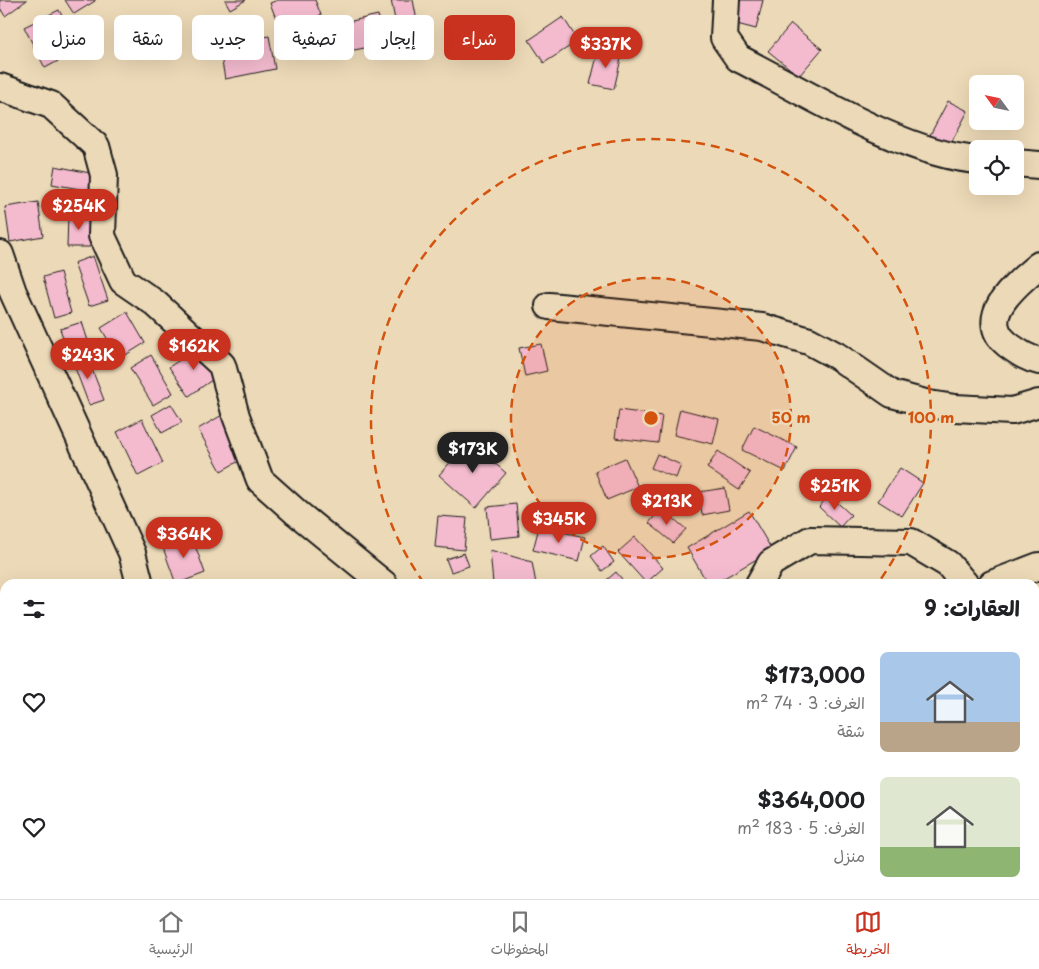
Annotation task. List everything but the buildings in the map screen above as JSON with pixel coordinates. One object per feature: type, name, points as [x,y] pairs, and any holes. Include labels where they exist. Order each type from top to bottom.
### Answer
[{"type":"street","points":[[726,0],[724,38],[738,58],[878,130],[954,158],[969,159]]},
{"type":"street","points":[[0,87],[51,105],[96,146],[104,175],[102,236],[123,281],[155,303],[222,365],[236,416],[260,480],[296,513],[378,579]]},
{"type":"street","points":[[1024,164],[1039,165]]},
{"type":"street","points":[[0,254],[13,292],[132,553],[139,579]]},
{"type":"street","points":[[1039,265],[1017,283],[994,315],[995,331],[1003,342],[1026,358],[1039,361]]},
{"type":"street","points":[[549,306],[762,327],[809,341],[837,356],[892,394],[929,404],[955,408],[1012,411],[1039,403]]},
{"type":"street","points":[[762,579],[771,563],[810,540],[911,542],[948,564],[961,579]]},
{"type":"street","points":[[1005,579],[1039,566]]}]
